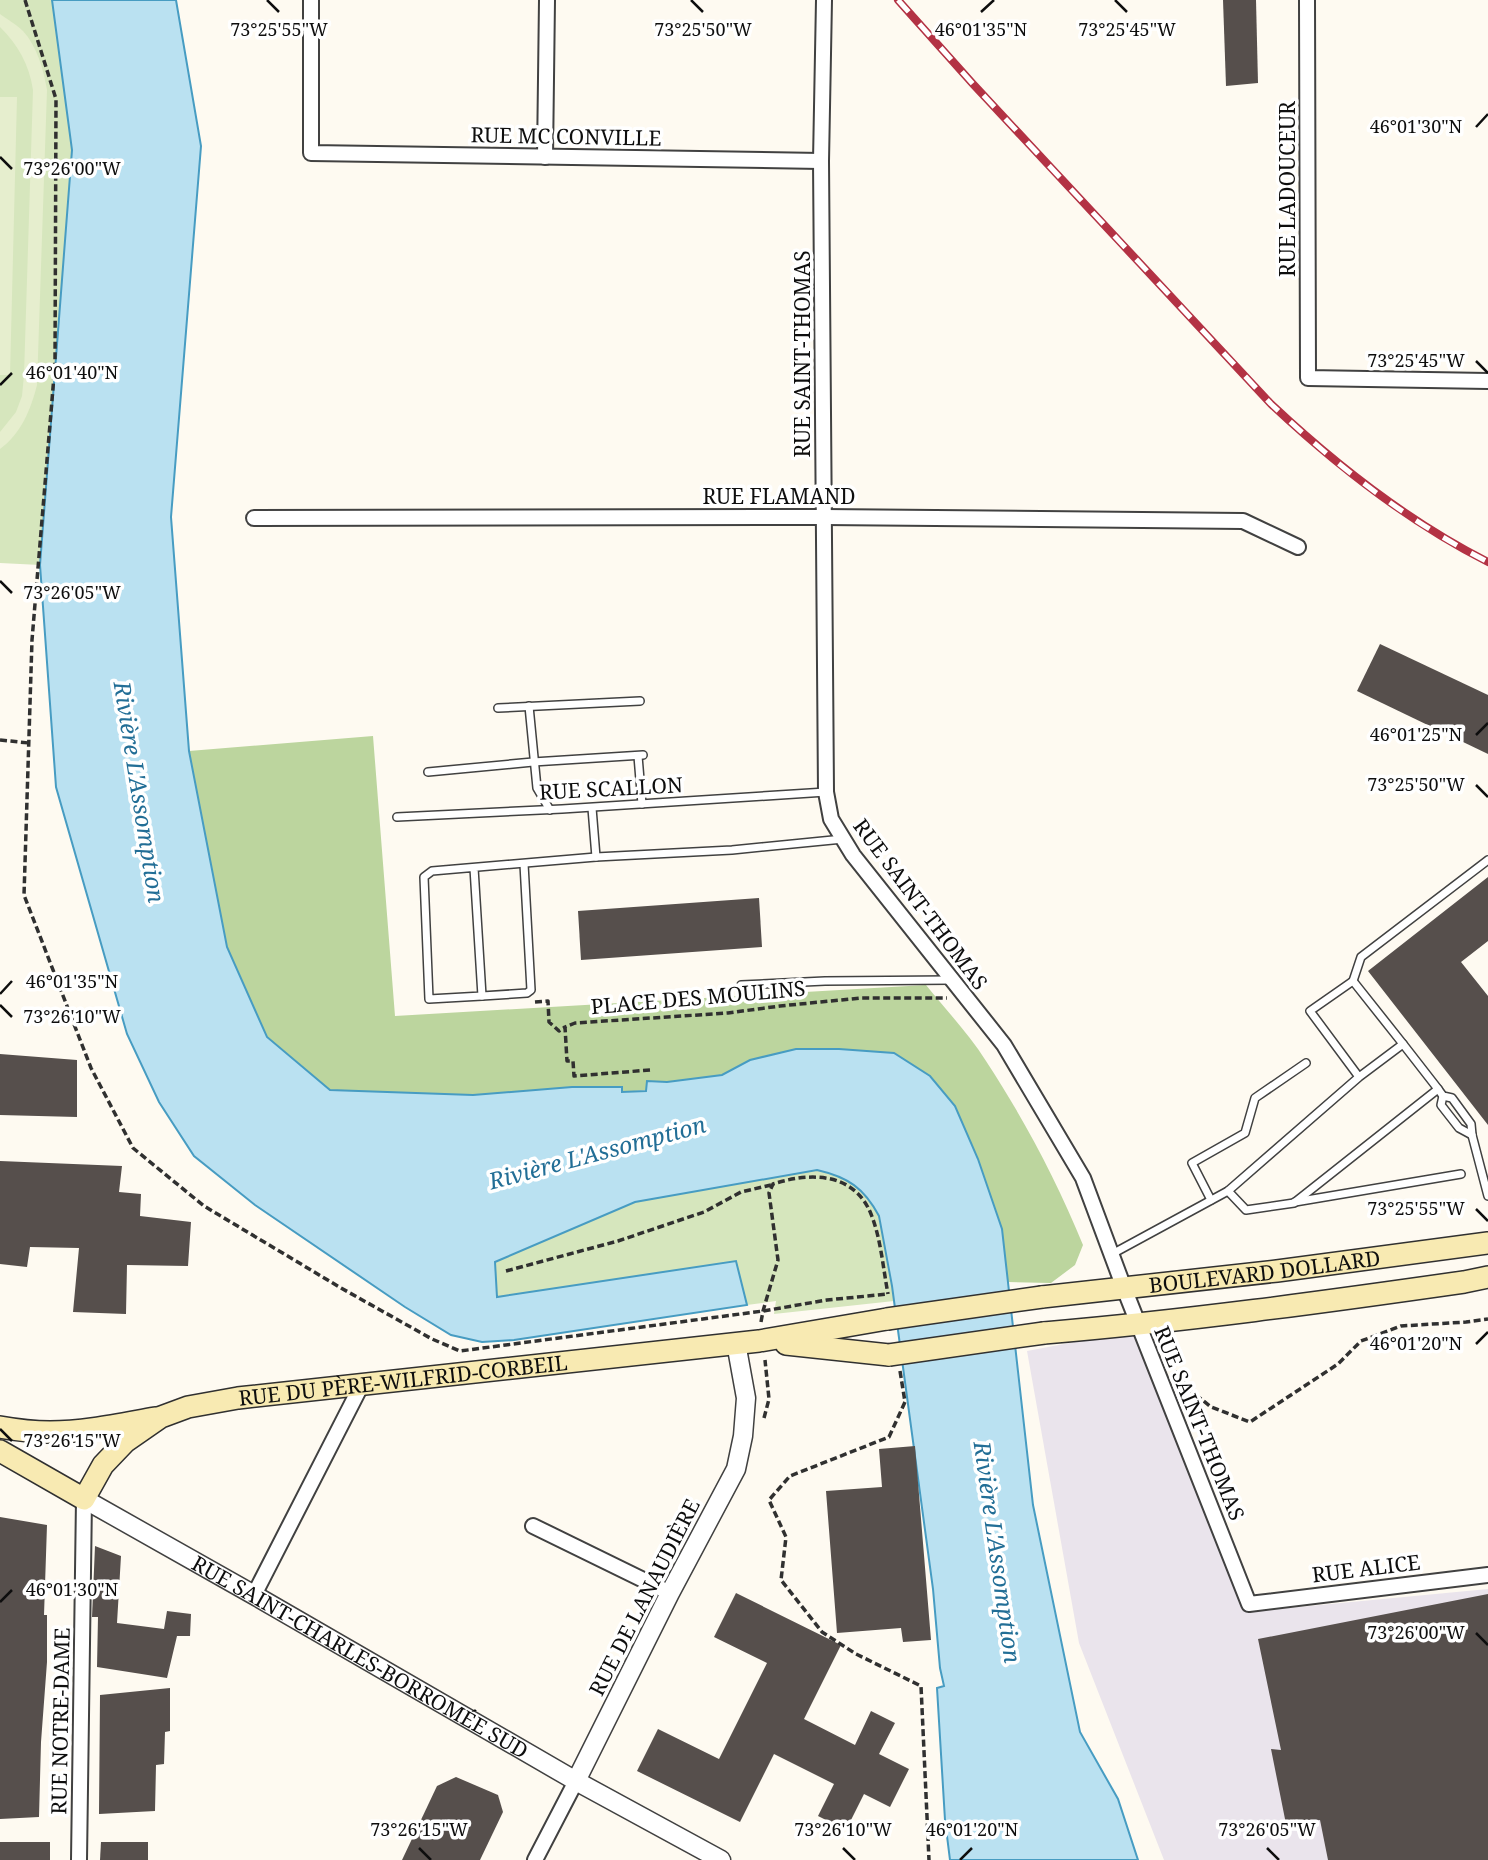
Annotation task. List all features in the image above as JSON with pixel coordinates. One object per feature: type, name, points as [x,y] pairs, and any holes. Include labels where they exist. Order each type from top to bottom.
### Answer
[{"type":"main road","name":"BOULEVARD DOLLARD","points":[[1042,1297],[1277,1271],[1488,1243]]},
{"type":"main road","name":"BOULEVARD DOLLARD","points":[[1044,1333],[1287,1308],[1488,1277]]},
{"type":"main road","name":"RUE DU PÈRE-WILFRID-CORBEIL","points":[[84,1499],[103,1465],[125,1442],[161,1418],[188,1407],[238,1398],[759,1341],[1042,1297]]},
{"type":"main road","name":"RUE DU PÈRE-WILFRID-CORBEIL","points":[[759,1341],[894,1358],[1044,1333]]},
{"type":"main road","points":[[0,1427],[49,1432],[161,1418]]},
{"type":"main road","name":"RUE SAINT-CHARLES-BORROMÉE SUD","points":[[0,1451],[84,1499]]},
{"type":"street","name":"RUE MC CONVILLE","points":[[311,0],[311,153],[821,161]]},
{"type":"street","points":[[545,157],[547,0]]},
{"type":"street","name":"RUE SAINT-THOMAS","points":[[824,0],[821,161],[826,792],[831,819],[853,855],[1004,1045],[1083,1178],[1249,1604]]},
{"type":"street","name":"RUE LADOUCEUR","points":[[1307,0],[1308,379],[1488,381]]},
{"type":"street","name":"RUE FLAMAND","points":[[254,518],[824,517],[1243,521],[1298,547]]},
{"type":"street","name":"RUE DE LANAUDIÈRE","points":[[535,1860],[736,1469],[746,1418],[746,1398],[736,1343]]},
{"type":"street","points":[[254,1595],[362,1384]]},
{"type":"street","name":"RUE SAINT-CHARLES-BORROMÉE SUD","points":[[84,1499],[576,1781],[721,1860]]},
{"type":"street","name":"RUE NOTRE-DAME","points":[[79,1860],[84,1499]]},
{"type":"street","points":[[533,1526],[670,1593]]},
{"type":"street","name":"RUE ALICE","points":[[1249,1604],[1488,1575]]},
{"type":"lane","points":[[498,708],[640,701]]},
{"type":"lane","points":[[529,706],[537,788],[550,810]]},
{"type":"lane","points":[[428,772],[640,755],[642,804]]},
{"type":"lane","name":"RUE SCALLON","points":[[397,817],[592,808],[826,792]]},
{"type":"lane","points":[[592,808],[596,857]]},
{"type":"lane","points":[[524,864],[531,990],[527,993],[429,999],[424,877],[432,871],[596,857],[732,850],[843,839]]},
{"type":"lane","points":[[1360,1077],[1310,1011],[1353,981],[1361,957],[1488,860]]},
{"type":"lane","points":[[474,868],[482,996]]},
{"type":"lane","points":[[741,985],[953,980]]},
{"type":"lane","points":[[1353,981],[1440,1093],[1452,1098],[1471,1124],[1488,1196]]},
{"type":"lane","points":[[1112,1255],[1228,1191],[1360,1077],[1403,1044]]},
{"type":"lane","points":[[1211,1200],[1192,1163],[1245,1133],[1255,1098],[1306,1063]]},
{"type":"lane","points":[[1440,1093],[1441,1105],[1459,1128],[1472,1135]]},
{"type":"lane","points":[[1294,1203],[1440,1093]]},
{"type":"lane","points":[[1228,1191],[1246,1210],[1461,1174]]},
{"type":"path","points":[[25,0],[55,99],[55,363],[33,640],[24,895],[91,1068],[133,1148],[204,1206],[341,1288],[432,1339],[460,1351],[827,1300],[888,1294],[877,1230],[863,1200],[836,1180],[818,1176],[741,1192],[704,1212],[618,1241],[506,1271]]},
{"type":"path","points":[[0,740],[29,743]]},
{"type":"path","points":[[531,990],[531,1002],[548,1001],[549,1022],[559,1031],[565,1027]]},
{"type":"path","name":"PLACE DES MOULINS","points":[[650,1070],[575,1076],[573,1061],[567,1061],[565,1027],[575,1023],[729,1013],[860,998],[966,998]]},
{"type":"path","points":[[763,1311],[778,1260],[769,1193],[773,1184]]},
{"type":"path","points":[[1173,1368],[1190,1390],[1211,1408],[1250,1422],[1338,1364],[1361,1341],[1401,1325],[1488,1319]]},
{"type":"path","points":[[894,1358],[905,1402],[889,1437],[790,1476],[769,1500],[786,1537],[781,1580],[822,1632],[856,1654],[921,1686],[929,1860]]},
{"type":"shaded area","points":[[1138,1330],[1245,1612],[1488,1589],[1488,1860],[1164,1860],[1079,1643],[1027,1351]]},
{"type":"green space","points":[[0,0],[52,0],[72,150],[40,565],[0,563]]},
{"type":"green space","points":[[0,14],[28,37],[42,67],[47,90],[37,385],[24,420],[14,436],[0,449],[0,432],[16,412],[22,396],[24,375],[33,90],[22,55],[0,27]]},
{"type":"green space","points":[[0,97],[17,97],[10,375],[0,375]]},
{"type":"green space","points":[[373,736],[395,1016],[926,985],[979,1051],[1014,1105],[1039,1151],[1083,1245],[1075,1265],[1051,1283],[1008,1282],[1002,1229],[978,1159],[750,1060],[723,1075],[667,1082],[648,1081],[646,1090],[622,1092],[622,1087],[473,1095],[330,1090],[267,1037],[227,947],[189,751]]},
{"type":"green space","points":[[817,1170],[838,1176],[854,1185],[879,1216],[894,1301],[774,1314],[776,1301],[747,1305],[736,1262],[497,1297],[495,1262],[635,1202]]},
{"type":"water","name":"Rivière L'Assomption","points":[[52,0],[176,0],[201,146],[171,517],[189,751],[227,947],[267,1037],[330,1090],[473,1095],[572,1087],[622,1087],[622,1092],[646,1091],[647,1081],[667,1082],[722,1075],[750,1060],[796,1049],[894,1053],[930,1076],[955,1106],[978,1159],[1002,1229],[1033,1505],[1080,1732],[1118,1799],[1138,1860],[950,1860],[937,1688],[944,1686],[892,1286],[879,1216],[854,1185],[838,1176],[817,1170],[635,1202],[495,1262],[497,1297],[736,1261],[747,1305],[514,1340],[482,1342],[451,1335],[255,1205],[194,1156],[159,1102],[127,1034],[56,787],[40,565],[72,150]]},
{"type":"building","points":[[1223,0],[1256,0],[1258,83],[1226,86]]},
{"type":"building","points":[[1380,644],[1488,695],[1488,754],[1357,691]]},
{"type":"building","points":[[1488,877],[1488,941],[1461,962],[1488,996],[1488,1125],[1368,971]]},
{"type":"building","points":[[759,898],[762,947],[581,960],[578,911]]},
{"type":"building","points":[[0,1054],[77,1060],[77,1117],[0,1115]]},
{"type":"building","points":[[0,1161],[122,1166],[119,1192],[141,1194],[140,1216],[191,1222],[188,1266],[127,1265],[126,1314],[73,1312],[79,1248],[30,1247],[27,1267],[0,1264]]},
{"type":"building","points":[[915,1446],[931,1640],[903,1642],[901,1628],[837,1633],[826,1491],[882,1487],[879,1449]]},
{"type":"building","points":[[0,1517],[47,1525],[44,1615],[47,1615],[47,1662],[39,1817],[0,1819]]},
{"type":"building","points":[[95,1546],[121,1556],[117,1623],[164,1629],[167,1611],[191,1614],[190,1636],[177,1636],[167,1678],[97,1667],[98,1617],[92,1617]]},
{"type":"building","points":[[736,1593],[841,1645],[804,1719],[855,1745],[871,1711],[895,1723],[879,1754],[909,1769],[890,1807],[864,1794],[846,1830],[818,1816],[834,1784],[774,1754],[740,1822],[637,1771],[658,1729],[719,1759],[767,1663],[714,1637]]},
{"type":"building","points":[[1488,1594],[1488,1860],[1328,1860],[1320,1820],[1286,1824],[1271,1749],[1281,1750],[1258,1639]]},
{"type":"building","points":[[170,1688],[170,1731],[165,1732],[164,1764],[156,1765],[155,1811],[99,1814],[100,1695]]},
{"type":"building","points":[[456,1777],[498,1795],[503,1812],[480,1860],[402,1860],[437,1786]]},
{"type":"building","points":[[0,1842],[50,1842],[50,1860],[0,1860]]},
{"type":"building","points":[[101,1842],[148,1842],[148,1860],[100,1860]]},
{"type":"railway","points":[[898,0],[1271,404],[1321,449],[1374,491],[1429,529],[1488,562]]}]
